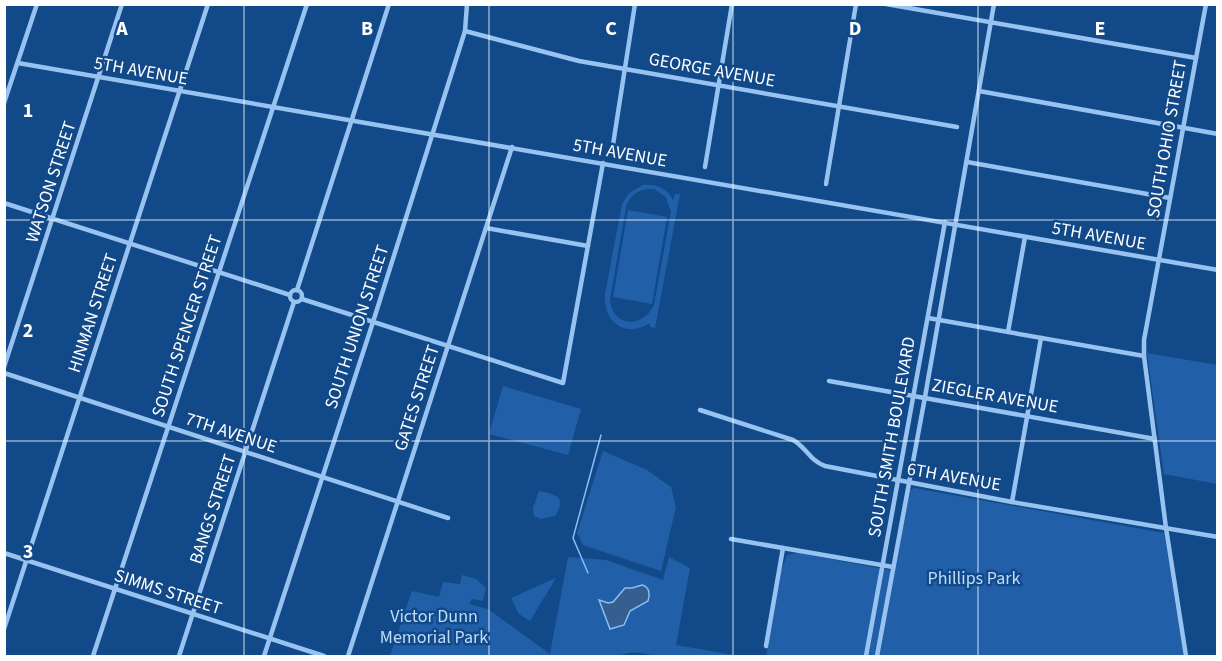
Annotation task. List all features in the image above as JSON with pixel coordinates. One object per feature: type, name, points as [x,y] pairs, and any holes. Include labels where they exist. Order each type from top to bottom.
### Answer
[{"type":"street","points":[[4,104],[38,4]]},
{"type":"street","name":"WATSON STREET","points":[[4,367],[122,4]]},
{"type":"street","name":"HINMAN STREET","points":[[4,629],[208,4]]},
{"type":"street","name":"SOUTH SPENCER STREET","points":[[93,657],[307,4]]},
{"type":"street","points":[[290,295],[297,290],[390,4]]},
{"type":"street","name":"SOUTH UNION STREET","points":[[264,657],[433,134],[465,31],[467,4]]},
{"type":"street","points":[[612,151],[635,4]]},
{"type":"street","points":[[705,167],[732,4]]},
{"type":"street","points":[[826,184],[856,4]]},
{"type":"street","points":[[886,4],[1196,58]]},
{"type":"street","name":"SOUTH SMITH BOULEVARD","points":[[877,657],[994,4]]},
{"type":"street","name":"SOUTH OHIO STREET","points":[[1186,657],[1166,528],[1144,356],[1144,340],[1206,4]]},
{"type":"street","name":"GEORGE AVENUE","points":[[465,31],[579,61],[957,127]]},
{"type":"street","name":"5TH AVENUE","points":[[18,63],[1218,270]]},
{"type":"street","points":[[4,82],[11,84]]},
{"type":"street","points":[[979,91],[1218,134]]},
{"type":"street","name":"GATES STREET","points":[[348,657],[512,147]]},
{"type":"street","points":[[967,162],[1170,198]]},
{"type":"street","points":[[4,202],[290,295],[294,302],[302,299],[562,383],[603,163]]},
{"type":"street","name":"SOUTH SMITH BOULEVARD","points":[[866,657],[945,222]]},
{"type":"street","points":[[486,228],[588,246]]},
{"type":"street","points":[[1008,332],[1025,237]]},
{"type":"street","points":[[297,290],[301,293],[302,299]]},
{"type":"street","name":"BANGS STREET","points":[[179,657],[294,302]]},
{"type":"street","points":[[928,318],[1144,356]]},
{"type":"street","points":[[1011,502],[1041,338]]},
{"type":"street","name":"7TH AVENUE","points":[[4,373],[448,518]]},
{"type":"street","name":"ZIEGLER AVENUE","points":[[830,381],[1155,439]]},
{"type":"street","name":"6TH AVENUE","points":[[700,410],[793,440],[804,447],[812,459],[825,466],[1011,502],[1218,537]]},
{"type":"street","points":[[731,539],[893,567]]},
{"type":"street","points":[[766,646],[783,548]]},
{"type":"street","name":"SIMMS STREET","points":[[4,553],[324,657]]},
{"type":"green space","points":[[643,185],[648,185],[664,190],[673,200],[675,194],[680,194],[655,328],[650,327],[650,323],[632,329],[617,325],[608,313],[605,304],[622,204],[629,193]],"holes":[[[654,189],[666,197],[671,212],[654,305],[643,318],[629,322],[622,320],[616,316],[610,300],[626,207],[633,195],[644,190]]]},
{"type":"green space","points":[[628,210],[667,217],[652,304],[613,297]]},
{"type":"green space","points":[[1147,353],[1217,365],[1217,484],[1164,474]]},
{"type":"green space","points":[[503,386],[581,409],[568,455],[489,434]]},
{"type":"green space","points":[[603,451],[647,470],[671,487],[676,507],[661,571],[583,545],[577,533]]},
{"type":"green space","name":"Phillips Park","points":[[914,488],[1164,533],[1184,656],[766,656],[781,572],[787,555],[798,553],[894,571],[910,490]]},
{"type":"green space","points":[[539,491],[558,497],[560,505],[555,516],[541,519],[534,516],[533,508]]},
{"type":"green space","name":"Victor Dunn Memorial Park","points":[[568,557],[606,560],[663,580],[669,557],[690,568],[676,645],[739,656],[657,656],[636,652],[618,656],[390,656],[412,591],[439,597],[443,582],[460,584],[462,575],[476,579],[486,588],[483,601],[472,599],[469,604],[488,609],[550,654]]},
{"type":"green space","points":[[556,578],[530,621],[519,614],[511,598]]},
{"type":"shaded area","points":[[642,585],[649,592],[648,601],[630,611],[624,625],[610,629],[599,600],[613,602],[625,588]]},
{"type":"waterway","points":[[588,573],[573,538],[601,435]]}]
